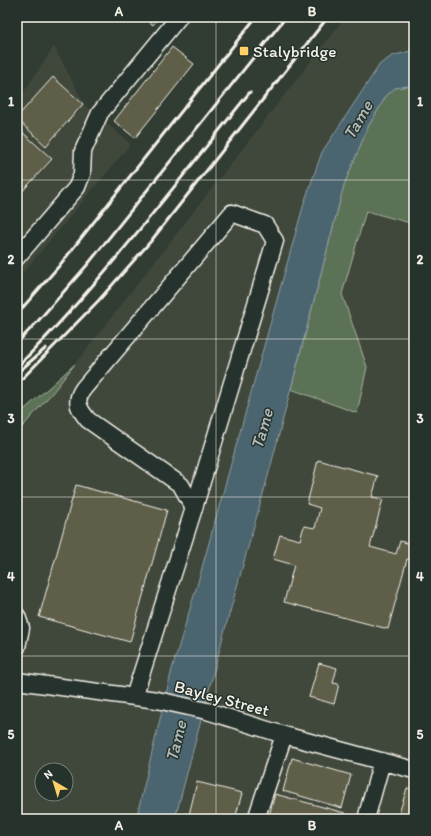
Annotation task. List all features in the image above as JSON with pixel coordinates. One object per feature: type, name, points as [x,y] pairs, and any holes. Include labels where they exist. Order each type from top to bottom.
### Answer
[{"type":"street","points":[[17,257],[77,187],[82,174],[83,151],[100,113],[179,17]]},
{"type":"street","points":[[134,697],[194,508],[275,242],[265,225],[232,213],[83,389],[80,393],[78,403],[80,411],[88,420],[181,485],[194,508]]},
{"type":"street","points":[[17,616],[21,628],[17,647]]},
{"type":"street","name":"Bayley Street","points":[[17,681],[157,700],[206,711],[414,770]]},
{"type":"street","points":[[256,819],[284,734]]},
{"type":"street","points":[[366,819],[382,761]]},
{"type":"shaded area","points":[[345,17],[414,17],[414,819],[17,819],[17,433],[53,392]]},
{"type":"shaded area","points":[[54,46],[85,105],[131,144],[17,280],[17,102]]},
{"type":"green space","points":[[414,85],[414,224],[366,211],[342,294],[367,367],[357,413],[291,389],[344,185],[368,127],[386,96],[395,88]]},
{"type":"green space","points":[[75,364],[53,392],[17,433],[17,416]]},
{"type":"water","name":"Tame","points":[[414,50],[414,85],[395,88],[386,96],[368,127],[344,185],[270,469],[224,633],[175,819],[136,819],[172,669],[198,582],[304,203],[322,152],[380,64],[392,56]]},
{"type":"building","points":[[143,17],[159,17],[153,25]]},
{"type":"building","points":[[172,47],[194,64],[135,138],[114,121]]},
{"type":"building","points":[[53,77],[83,104],[46,146],[17,119],[17,117]]},
{"type":"building","points":[[21,131],[52,159],[17,197],[17,135]]},
{"type":"building","points":[[318,460],[378,476],[372,497],[383,499],[370,547],[396,554],[400,541],[414,545],[414,560],[407,559],[388,629],[284,602],[294,565],[273,559],[280,535],[300,540],[304,526],[315,528],[320,508],[307,504]]},
{"type":"building","points":[[76,485],[167,510],[130,642],[39,617]]},
{"type":"building","points":[[319,663],[337,668],[333,683],[339,684],[334,704],[309,697]]},
{"type":"building","points":[[292,758],[351,775],[342,808],[283,791]]},
{"type":"building","points":[[197,782],[242,793],[235,819],[188,819]]},
{"type":"building","points":[[407,788],[414,790],[414,819],[398,817]]},
{"type":"building","points":[[275,794],[345,813],[343,819],[268,819]]},
{"type":"railway","points":[[17,314],[59,266],[256,17]]},
{"type":"railway","points":[[17,343],[88,264],[286,17]]},
{"type":"railway","points":[[17,384],[99,300],[151,241],[328,17]]},
{"type":"railway","points":[[17,367],[79,301],[108,267],[250,92]]},
{"type":"railway","points":[[17,373],[46,348]]},
{"type":"place","name":"Stalybridge","points":[[244,51]]}]
